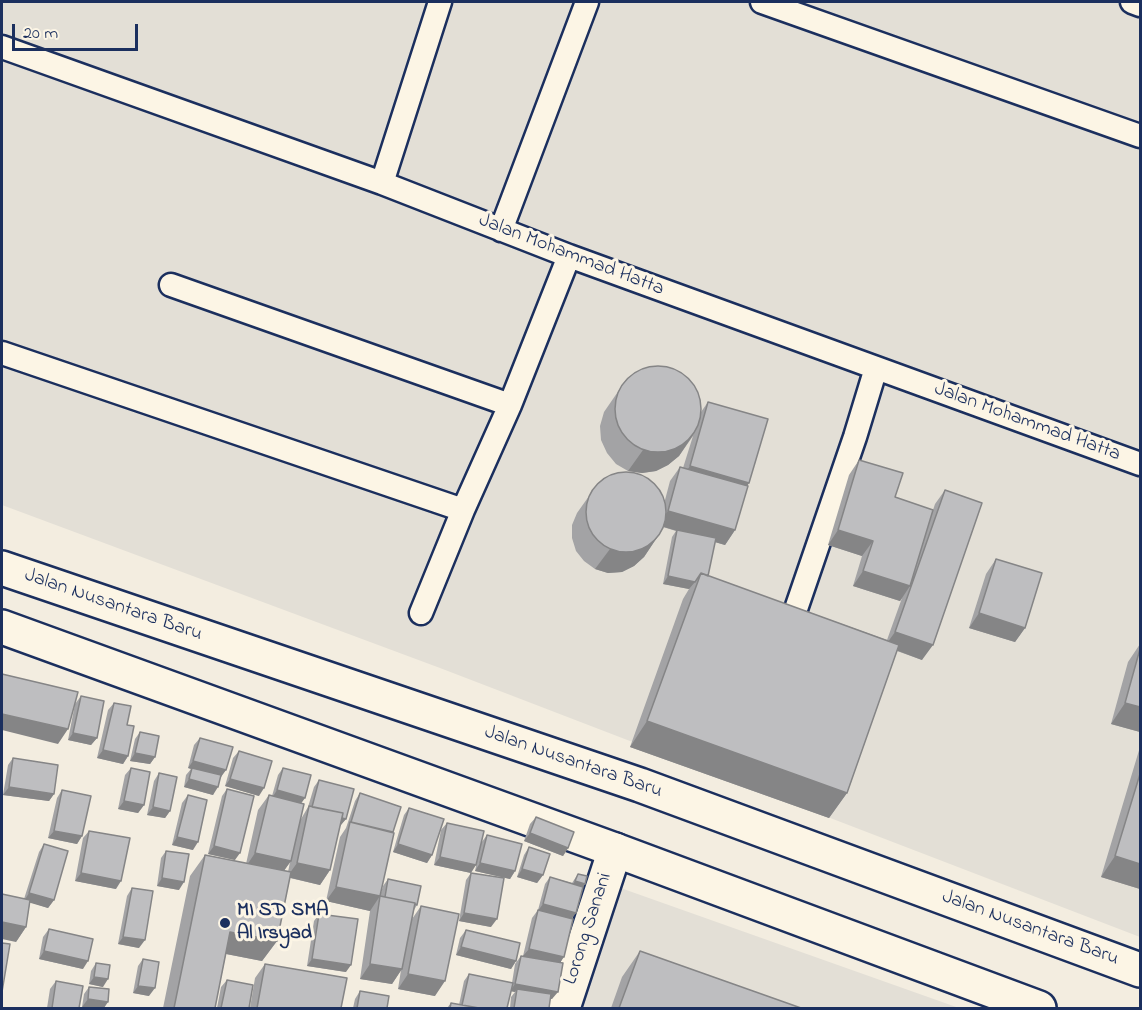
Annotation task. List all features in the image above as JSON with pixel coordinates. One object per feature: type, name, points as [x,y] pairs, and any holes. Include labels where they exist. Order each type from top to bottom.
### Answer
[{"type":"main road","name":"Jalan Nusantara Baru","points":[[2,568],[640,785],[1140,970]]},
{"type":"main road","points":[[2,627],[615,850],[1039,1008]]},
{"type":"main road","name":"Lorong Sanani","points":[[563,1008],[615,850]]},
{"type":"lane","points":[[382,183],[440,2]]},
{"type":"lane","points":[[501,230],[587,2]]},
{"type":"lane","points":[[762,2],[1140,136]]},
{"type":"lane","points":[[1132,2],[1140,5]]},
{"type":"lane","name":"Jalan Mohammad Hatta","points":[[2,48],[382,183],[569,256],[1140,464]]},
{"type":"lane","points":[[421,613],[463,510],[510,405],[569,256]]},
{"type":"lane","points":[[171,285],[510,405]]},
{"type":"lane","points":[[2,353],[463,510]]},
{"type":"lane","points":[[796,609],[855,437],[876,368]]},
{"type":"shaded area","points":[[2,2],[1140,2],[1140,937],[440,668],[2,505]]},
{"type":"shaded area","points":[[615,886],[959,1008],[572,1008]]},
{"type":"building","points":[[658,366],[682,373],[694,385],[701,409],[694,433],[682,445],[658,452],[634,445],[622,433],[615,409],[622,385],[634,373]]},
{"type":"building","points":[[708,402],[768,419],[749,483],[690,466]]},
{"type":"building","points":[[859,460],[903,473],[895,497],[933,510],[910,586],[863,571],[873,541],[838,530]]},
{"type":"building","points":[[680,467],[748,486],[735,530],[668,511]]},
{"type":"building","points":[[626,472],[641,475],[654,484],[663,497],[666,512],[663,527],[654,540],[641,549],[626,552],[611,549],[598,540],[589,527],[586,512],[589,497],[598,484],[611,475]]},
{"type":"building","points":[[945,490],[982,503],[933,645],[895,632]]},
{"type":"building","points":[[677,530],[716,538],[708,576],[701,573],[695,582],[668,576]]},
{"type":"building","points":[[996,559],[1042,573],[1025,628],[979,613]]},
{"type":"building","points":[[701,573],[899,645],[847,793],[647,721]]},
{"type":"building","points":[[1140,649],[1140,707],[1125,703]]},
{"type":"building","points":[[2,674],[78,692],[68,729],[2,714]]},
{"type":"building","points":[[81,696],[104,701],[97,738],[73,733]]},
{"type":"building","points":[[114,703],[131,706],[127,725],[134,726],[128,756],[103,750]]},
{"type":"building","points":[[140,732],[159,736],[155,757],[135,753]]},
{"type":"building","points":[[200,738],[233,747],[226,770],[193,761]]},
{"type":"building","points":[[239,751],[272,761],[264,788],[230,779]]},
{"type":"building","points":[[13,758],[58,765],[54,794],[9,787]]},
{"type":"building","points":[[131,768],[150,772],[144,805],[124,801]]},
{"type":"building","points":[[192,768],[221,775],[218,787],[189,779]]},
{"type":"building","points":[[283,768],[311,775],[305,798],[277,790]]},
{"type":"building","points":[[159,773],[177,777],[170,811],[153,807]]},
{"type":"building","points":[[1140,774],[1140,864],[1115,856]]},
{"type":"building","points":[[319,780],[354,789],[346,819],[342,818],[343,813],[312,807]]},
{"type":"building","points":[[227,789],[254,796],[240,853],[214,846]]},
{"type":"building","points":[[62,790],[91,796],[82,836],[54,831]]},
{"type":"building","points":[[360,793],[401,807],[393,832],[351,822]]},
{"type":"building","points":[[188,795],[207,800],[198,842],[177,837]]},
{"type":"building","points":[[269,795],[304,804],[291,861],[255,853]]},
{"type":"building","points":[[309,806],[343,813],[330,870],[297,863]]},
{"type":"building","points":[[409,808],[444,819],[432,855],[398,844]]},
{"type":"building","points":[[536,817],[574,832],[568,848],[530,833]]},
{"type":"building","points":[[350,822],[394,833],[380,896],[336,887]]},
{"type":"building","points":[[447,823],[484,831],[476,865],[440,857]]},
{"type":"building","points":[[89,831],[130,838],[121,881],[81,873]]},
{"type":"building","points":[[487,835],[522,844],[515,871],[480,863]]},
{"type":"building","points":[[44,844],[68,851],[54,900],[29,893]]},
{"type":"building","points":[[529,847],[550,854],[543,875],[522,869]]},
{"type":"building","points":[[166,851],[189,854],[184,882],[162,878]]},
{"type":"building","name":"MI SD SMA Al Irsyad","points":[[205,855],[291,872],[277,941],[230,932],[215,1008],[174,1008]]},
{"type":"building","points":[[471,873],[504,878],[497,919],[464,913]]},
{"type":"building","points":[[578,874],[587,876],[585,884],[575,881]]},
{"type":"building","points":[[550,877],[583,887],[576,913],[543,904]]},
{"type":"building","points":[[388,879],[421,886],[417,905],[385,897]]},
{"type":"building","points":[[132,888],[153,891],[145,940],[123,937]]},
{"type":"building","points":[[2,894],[30,900],[26,927],[2,922]]},
{"type":"building","points":[[380,896],[415,903],[402,969],[370,964]]},
{"type":"building","points":[[421,906],[459,914],[445,981],[408,974]]},
{"type":"building","points":[[538,910],[573,919],[564,957],[529,949]]},
{"type":"building","points":[[319,914],[358,919],[351,965],[312,959]]},
{"type":"building","points":[[49,929],[93,939],[88,961],[44,951]]},
{"type":"building","points":[[466,930],[520,943],[516,961],[461,947]]},
{"type":"building","points":[[2,943],[10,944],[2,992]]},
{"type":"building","points":[[640,951],[801,1008],[619,1008]]},
{"type":"building","points":[[521,956],[563,963],[558,992],[515,984]]},
{"type":"building","points":[[143,959],[159,962],[155,988],[138,986]]},
{"type":"building","points":[[96,963],[110,965],[108,979],[94,977]]},
{"type":"building","points":[[265,964],[347,978],[341,1008],[257,1008]]},
{"type":"building","points":[[469,974],[513,983],[507,1008],[479,1008],[462,1005]]},
{"type":"building","points":[[227,980],[253,985],[249,1008],[221,1008]]},
{"type":"building","points":[[56,981],[83,986],[79,1008],[52,1008]]},
{"type":"building","points":[[89,987],[109,989],[108,1002],[88,999]]},
{"type":"building","points":[[517,989],[551,994],[549,1008],[514,1008]]},
{"type":"building","points":[[360,991],[389,996],[387,1008],[357,1008]]},
{"type":"building","points":[[451,1003],[479,1008],[450,1008]]},
{"type":"place","name":"MI SD SMA Al Irsyad","points":[[225,923]]}]
